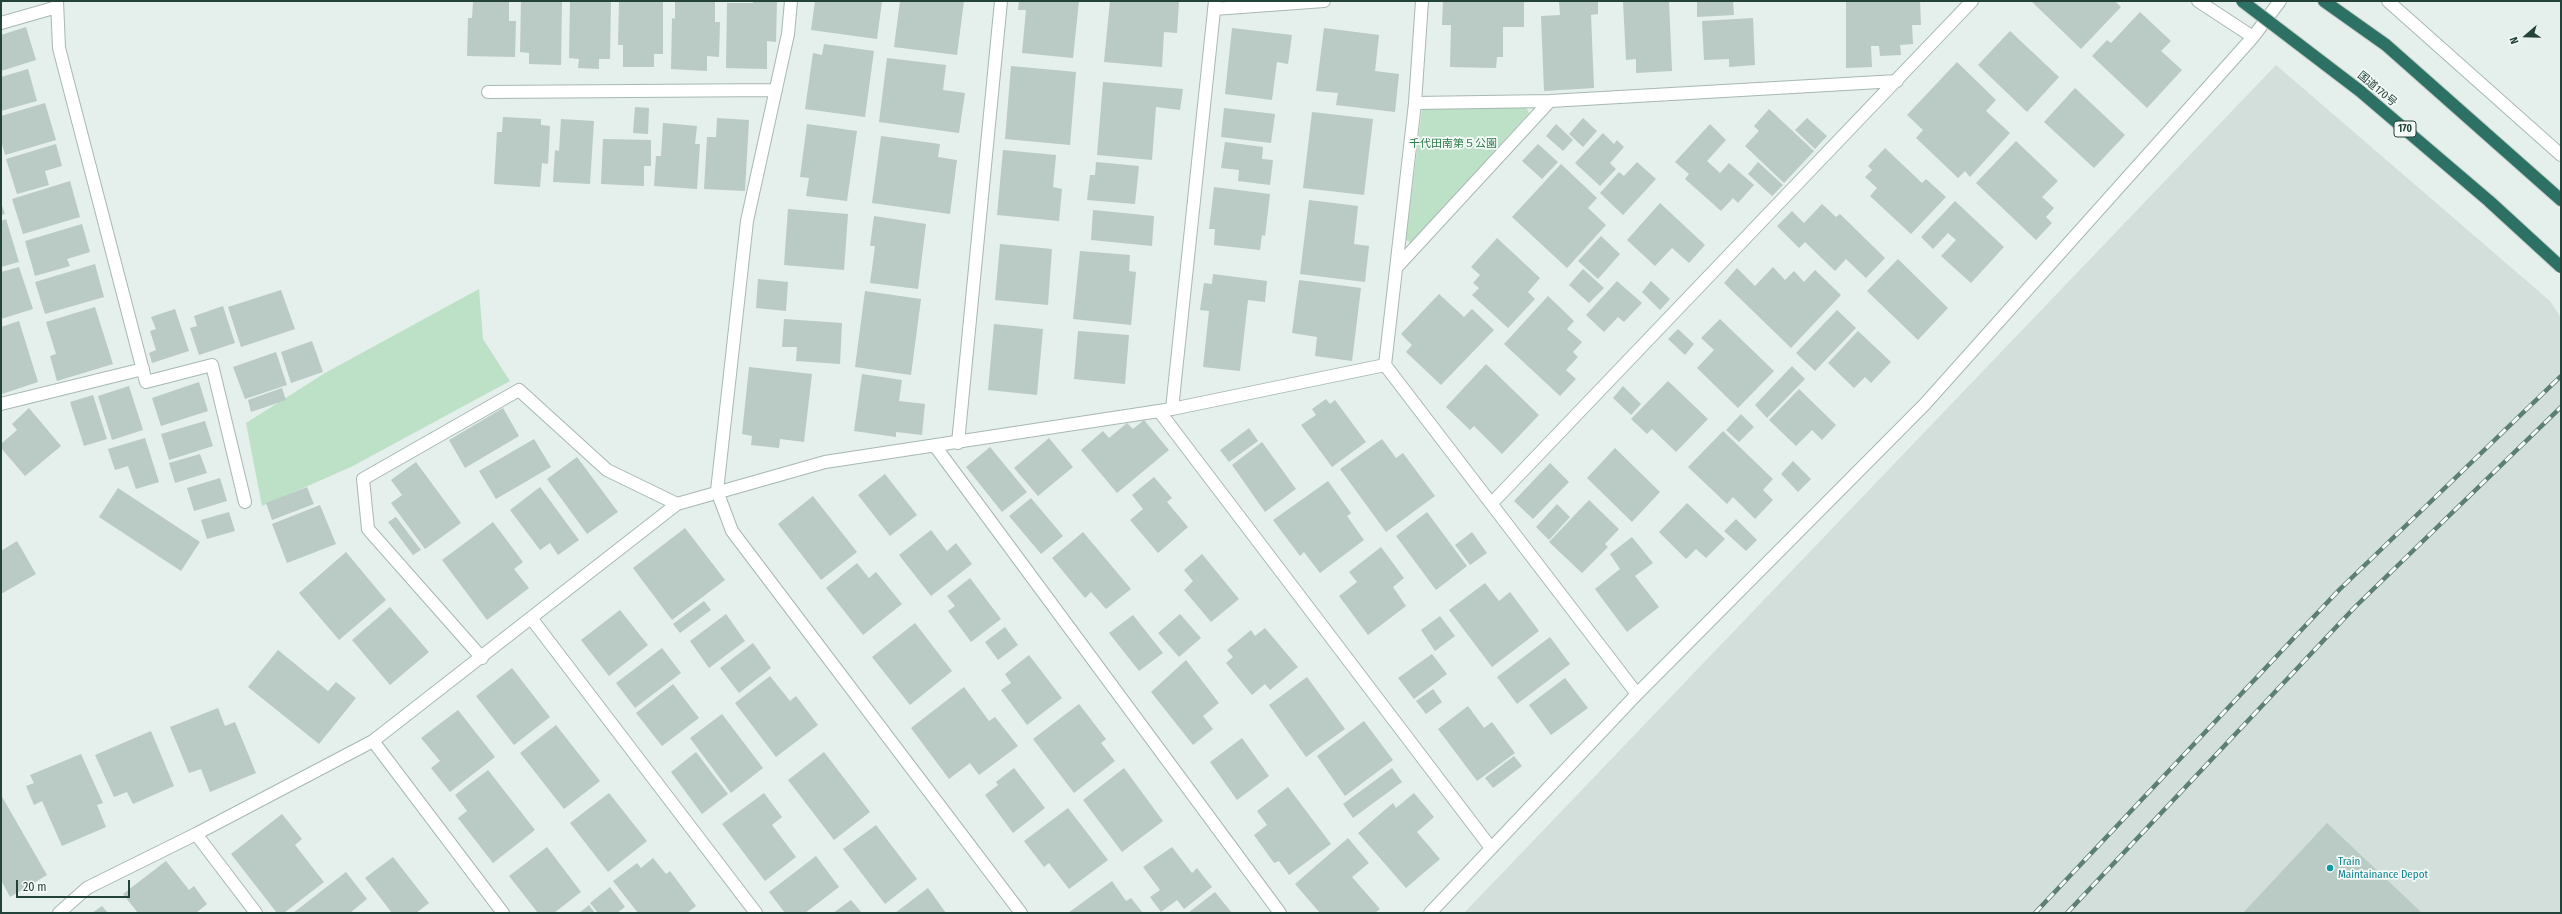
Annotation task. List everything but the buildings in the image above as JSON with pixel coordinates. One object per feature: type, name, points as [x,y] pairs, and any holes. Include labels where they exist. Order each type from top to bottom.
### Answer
[{"type":"highway","name":"国道170号","points":[[2242,1],[2360,91],[2489,201],[2561,267]]},
{"type":"highway","points":[[2324,1],[2386,45],[2561,200]]},
{"type":"street","points":[[791,1],[788,34],[748,221],[717,491],[732,531],[1021,913]]},
{"type":"street","points":[[958,443],[1001,1]]},
{"type":"street","points":[[1172,409],[1215,5],[1324,1]]},
{"type":"street","points":[[1422,1],[1415,103],[1385,365],[1637,694]]},
{"type":"street","points":[[1492,503],[1972,1]]},
{"type":"street","points":[[2198,1],[2253,37]]},
{"type":"street","points":[[1430,913],[1637,694],[1925,404],[2253,37],[2280,1]]},
{"type":"street","points":[[2388,1],[2561,155]]},
{"type":"street","points":[[1,22],[57,4],[59,48],[146,382],[212,365],[246,502]]},
{"type":"street","points":[[1415,103],[1550,100],[1897,81]]},
{"type":"street","points":[[488,92],[776,90]]},
{"type":"street","points":[[1396,268],[1550,100]]},
{"type":"street","points":[[59,913],[87,888],[196,834],[373,741],[482,658],[677,504],[717,491],[825,462],[958,443],[1172,409],[1385,365]]},
{"type":"street","points":[[1,404],[143,369]]},
{"type":"street","points":[[482,658],[368,529],[363,479],[519,390],[607,470],[677,504]]},
{"type":"street","points":[[1159,411],[1491,848]]},
{"type":"street","points":[[935,446],[1280,913]]},
{"type":"street","points":[[531,618],[756,913]]},
{"type":"street","points":[[373,741],[503,913]]},
{"type":"street","points":[[196,834],[256,913]]},
{"type":"shaded area","points":[[2276,65],[2550,301],[2561,318],[2561,913],[1464,913]]},
{"type":"green space","name":"千代田南第５公園","points":[[1526,107],[1529,113],[1411,243],[1406,240],[1422,109]]},
{"type":"green space","points":[[479,289],[483,339],[510,381],[351,467],[262,506],[246,423],[325,373]]},
{"type":"railway","points":[[2035,913],[2339,590],[2561,376]]},
{"type":"railway","points":[[2067,913],[2355,607],[2561,407]]},
{"type":"place","name":"Train Maintainance Depot","points":[[2330,868]]}]
